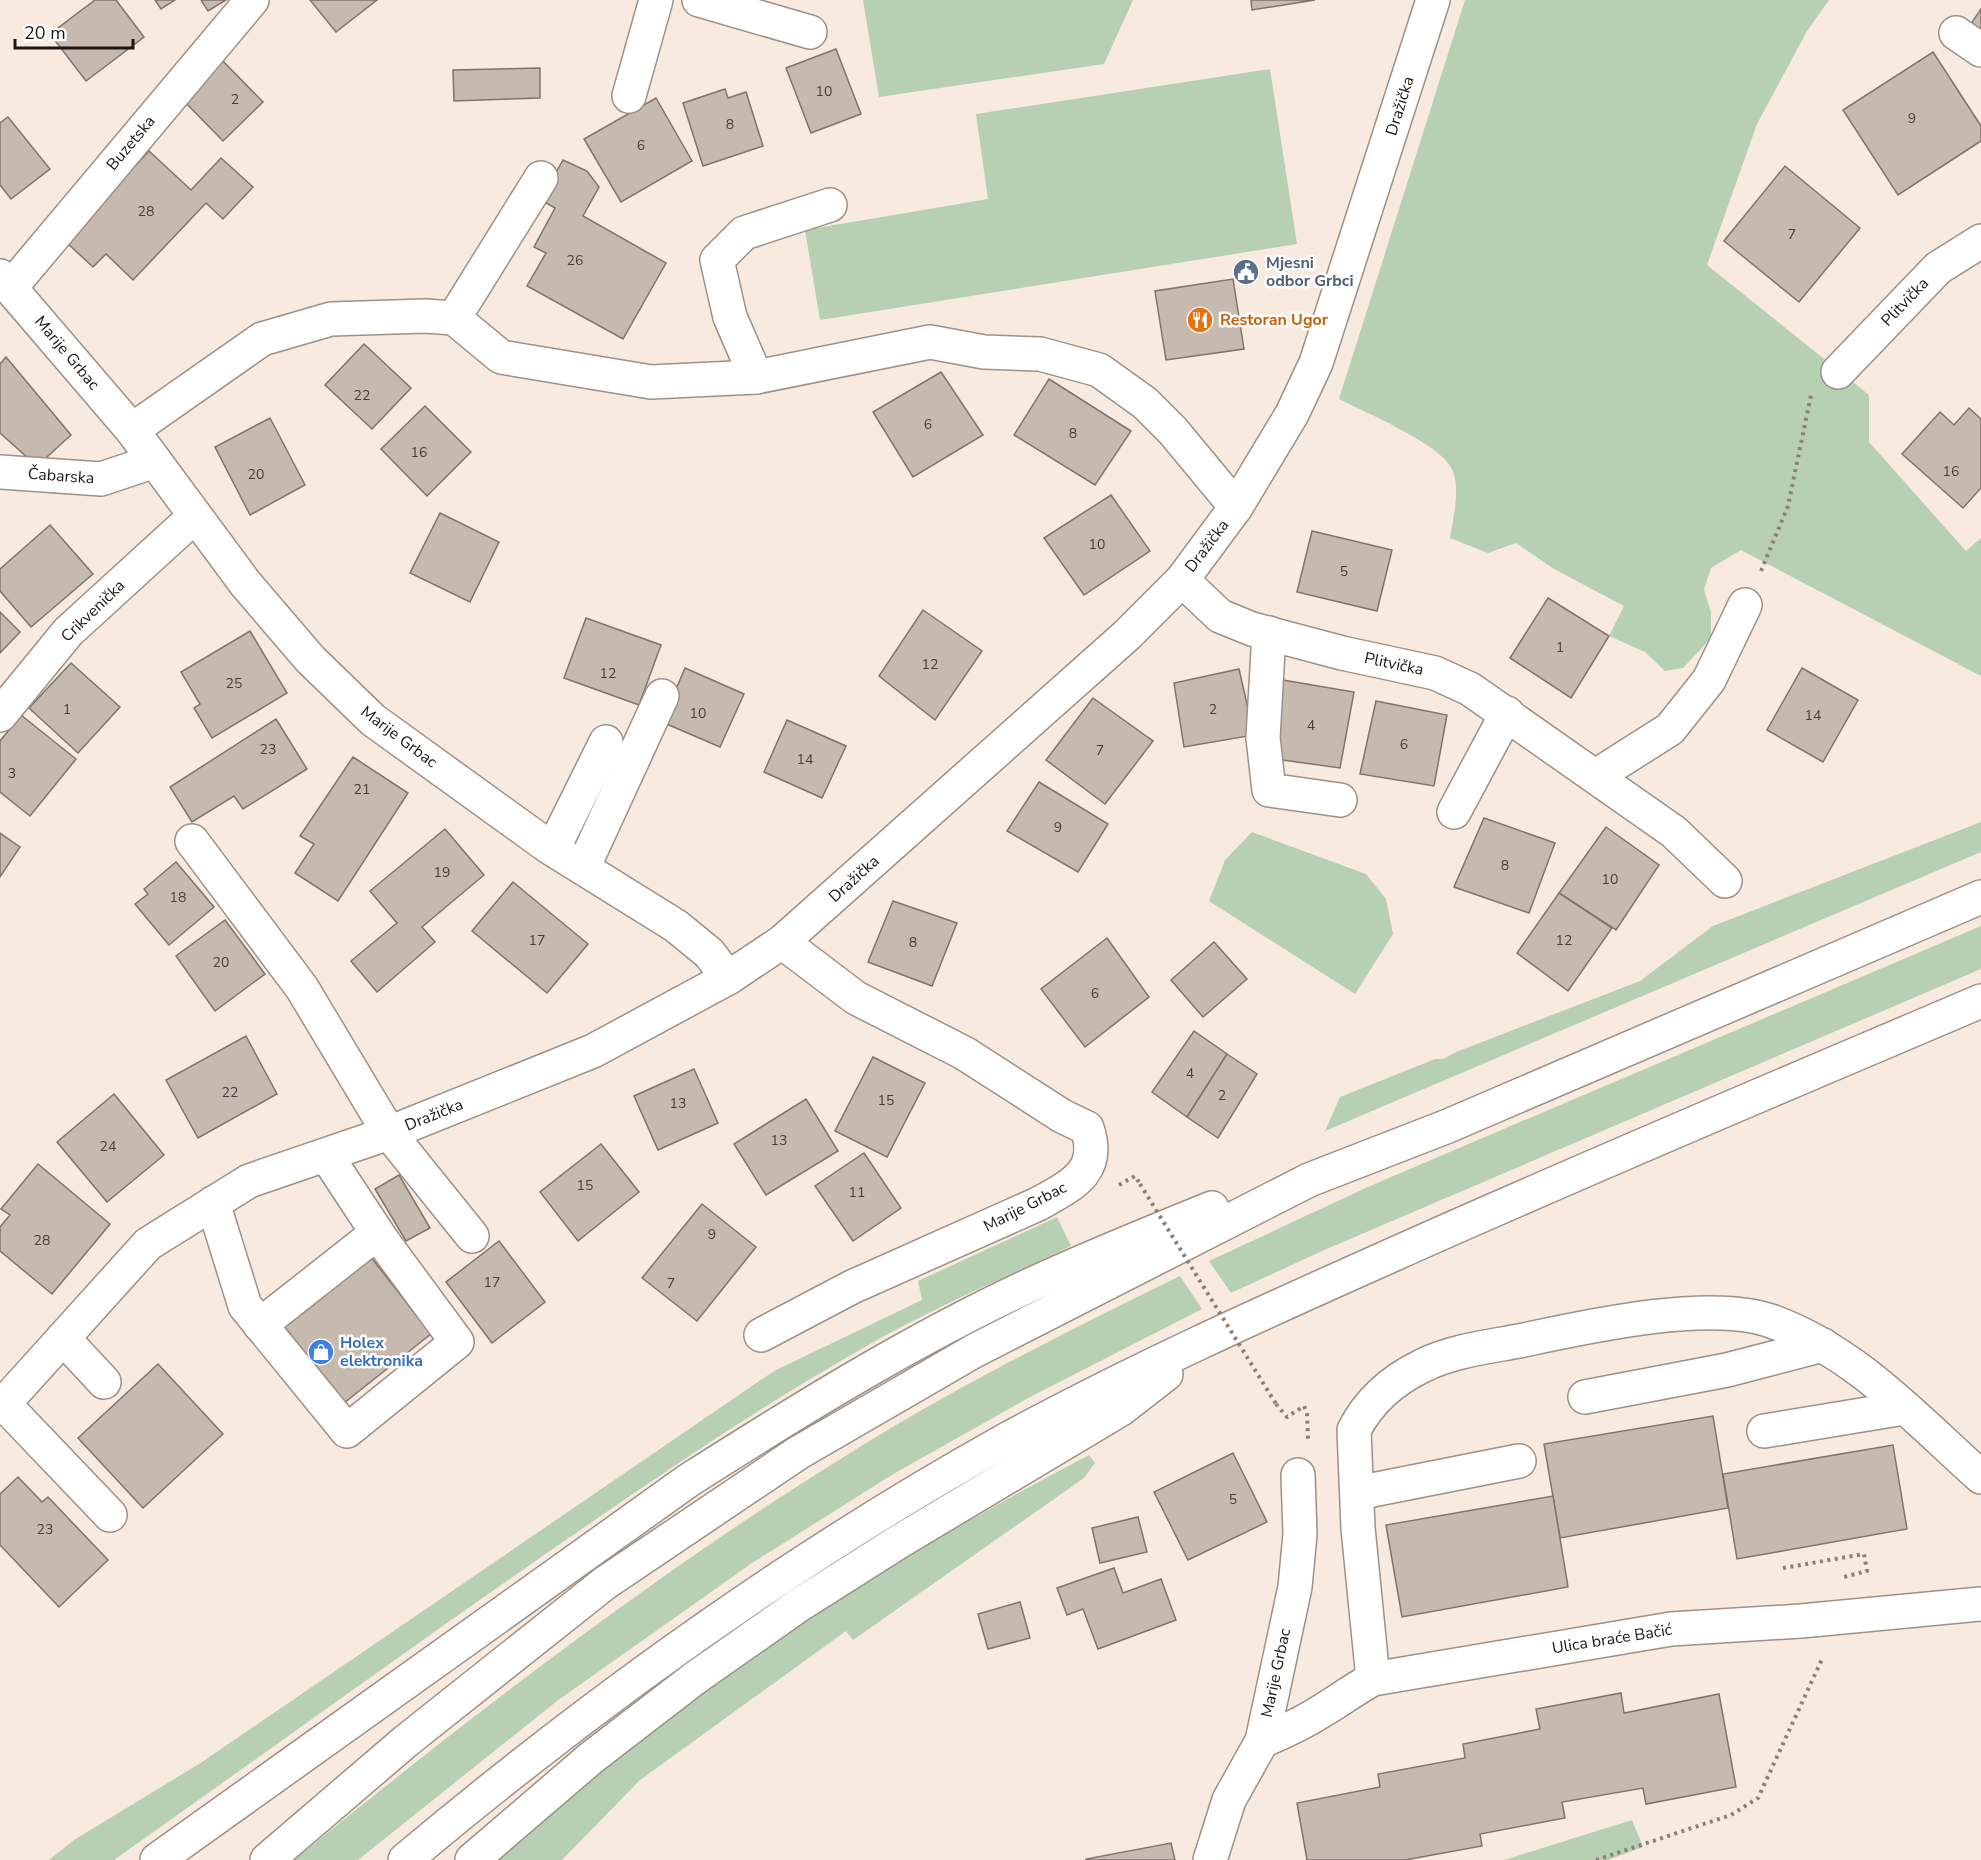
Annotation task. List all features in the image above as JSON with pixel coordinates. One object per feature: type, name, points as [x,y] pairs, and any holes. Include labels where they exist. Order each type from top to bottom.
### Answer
[{"type":"main road","name":"Buzetska","points":[[6,281],[252,0]]},
{"type":"main road","points":[[628,96],[656,0]]},
{"type":"main road","points":[[699,0],[810,32]]},
{"type":"main road","name":"Dražička","points":[[2,1406],[148,1244],[249,1181],[389,1133],[593,1051],[729,978],[782,942],[1127,635],[1182,580],[1236,507],[1293,414],[1316,363],[1432,0]]},
{"type":"main road","points":[[132,430],[262,339],[331,319],[425,316],[454,318],[541,178]]},
{"type":"main road","points":[[756,377],[730,317],[717,260],[744,233],[830,206]]},
{"type":"main road","name":"Plitvička","points":[[1838,372],[1938,268],[1981,241]]},
{"type":"main road","name":"Marije Grbac","points":[[6,281],[132,430],[245,583],[310,659],[373,720],[553,849],[676,926],[709,953],[729,978]]},
{"type":"main road","name":"Dražička","points":[[454,318],[501,357],[651,382],[756,377],[930,342],[984,352],[1040,354],[1099,370],[1145,403],[1173,431],[1236,507]]},
{"type":"main road","name":"Čabarska","points":[[0,472],[101,479],[155,461]]},
{"type":"main road","name":"Crikvenička","points":[[0,715],[68,632],[195,516]]},
{"type":"main road","name":"Plitvička","points":[[1182,580],[1220,616],[1269,633],[1342,653],[1435,673],[1470,689],[1674,832],[1725,881]]},
{"type":"main road","points":[[1596,776],[1670,729],[1709,680],[1745,605]]},
{"type":"main road","points":[[1269,633],[1263,738],[1269,790],[1340,800]]},
{"type":"main road","points":[[583,868],[662,696]]},
{"type":"main road","points":[[1454,813],[1507,713]]},
{"type":"main road","points":[[553,849],[606,742]]},
{"type":"main road","name":"Dražička","points":[[192,841],[302,988],[389,1133]]},
{"type":"main road","points":[[267,1860],[406,1741],[605,1583],[798,1453],[974,1352],[1309,1180],[1449,1126],[1981,897]]},
{"type":"main road","name":"Marije Grbac","points":[[761,1335],[852,1287],[1038,1204],[1064,1190],[1082,1176],[1093,1146],[1088,1128],[1062,1116],[964,1053],[856,998],[782,942]]},
{"type":"main road","points":[[405,1860],[585,1715],[700,1632],[802,1563],[1007,1440],[1199,1341],[1564,1178],[1981,1001]]},
{"type":"main road","points":[[389,1133],[472,1236]]},
{"type":"main road","points":[[213,1203],[245,1306],[347,1431],[457,1342],[377,1233],[326,1155]]},
{"type":"main road","points":[[157,1860],[689,1480],[841,1386],[915,1344],[1027,1287],[1117,1247],[1226,1202],[1309,1180]]},
{"type":"main road","points":[[260,1325],[377,1233]]},
{"type":"main road","points":[[1373,1679],[1354,1430],[1361,1416],[1383,1390],[1423,1365],[1456,1354],[1588,1327],[1662,1316],[1730,1313],[1773,1322],[1823,1345],[1873,1379],[1981,1477]]},
{"type":"main road","points":[[63,1338],[104,1382]]},
{"type":"main road","points":[[472,1860],[591,1758],[695,1678],[799,1605],[900,1541],[1121,1409],[1152,1387],[1199,1341]]},
{"type":"main road","points":[[1585,1397],[1727,1370],[1823,1345]]},
{"type":"main road","points":[[2,1406],[110,1515]]},
{"type":"main road","points":[[1764,1431],[1904,1408]]},
{"type":"main road","name":"Marije Grbac","points":[[1210,1860],[1229,1800],[1262,1741],[1295,1587],[1303,1461]]},
{"type":"main road","points":[[1357,1492],[1519,1461]]},
{"type":"main road","name":"Ulica braće Bačić","points":[[1262,1741],[1289,1730],[1327,1709],[1353,1689],[1373,1679],[1671,1629],[1801,1621],[1981,1604]]},
{"type":"path","points":[[1745,605],[1779,533],[1788,506],[1812,392],[1838,372]]},
{"type":"path","points":[[1117,1186],[1135,1176],[1276,1404],[1287,1417],[1304,1406],[1307,1413],[1303,1461]]},
{"type":"path","points":[[1783,1568],[1864,1554],[1867,1571],[1846,1577]]},
{"type":"path","points":[[1596,1860],[1731,1815],[1758,1798],[1826,1649]]},
{"type":"green space","points":[[863,0],[1133,0],[1104,64],[879,97]]},
{"type":"green space","points":[[1465,0],[1829,0],[1807,31],[1757,124],[1707,265],[1869,395],[1869,442],[1966,551],[1981,538],[1981,676],[1741,550],[1711,568],[1704,589],[1711,613],[1711,638],[1683,668],[1665,671],[1645,652],[1609,636],[1624,606],[1554,569],[1516,543],[1488,553],[1450,538],[1456,504],[1456,485],[1452,469],[1445,459],[1418,439],[1339,399]]},
{"type":"green space","points":[[1270,69],[1297,244],[820,320],[805,230],[988,199],[976,114]]},
{"type":"green space","points":[[1981,822],[1981,852],[1325,1131],[1340,1097],[1640,981],[1713,926]]},
{"type":"green space","points":[[1252,832],[1366,874],[1386,899],[1393,934],[1355,994],[1209,901],[1225,860]]},
{"type":"green space","points":[[1981,926],[1981,969],[1322,1251],[1231,1293],[1209,1261],[1370,1186]]},
{"type":"green space","points":[[1057,1217],[1071,1246],[895,1330],[758,1411],[518,1573],[114,1860],[49,1860],[74,1840],[202,1762],[774,1371],[922,1300],[918,1281]]},
{"type":"green space","points":[[1180,1276],[1202,1309],[1030,1397],[895,1473],[752,1563],[557,1701],[358,1860],[294,1860],[513,1687],[663,1577],[739,1525],[817,1474],[931,1405],[1037,1348]]},
{"type":"green space","points":[[1089,1455],[1095,1463],[1084,1478],[853,1640],[846,1631],[640,1780],[562,1860],[493,1860],[656,1726],[758,1653],[897,1563]]},
{"type":"green space","points":[[1632,1820],[1643,1847],[1608,1860],[1504,1860]]},
{"type":"building","points":[[95,0],[116,0],[144,37],[86,81],[50,34]]},
{"type":"building","points":[[155,0],[175,0],[161,9]]},
{"type":"building","points":[[201,0],[226,0],[208,11]]},
{"type":"building","points":[[310,0],[377,0],[336,32]]},
{"type":"building","points":[[1251,0],[1315,0],[1252,10]]},
{"type":"building","points":[[1981,9],[1981,38],[1968,28]]},
{"type":"building","points":[[836,49],[861,114],[811,133],[786,68]]},
{"type":"building","points":[[1933,52],[1981,126],[1981,141],[1898,195],[1843,110]]},
{"type":"building","points":[[220,58],[263,102],[223,141],[180,97]]},
{"type":"building","points":[[540,68],[540,98],[454,101],[453,70]]},
{"type":"building","points":[[725,89],[728,98],[746,92],[763,146],[703,166],[683,103]]},
{"type":"building","points":[[656,98],[692,161],[621,202],[584,139]]},
{"type":"building","points":[[8,117],[50,169],[11,199],[0,185],[0,123]]},
{"type":"building","points":[[149,151],[191,190],[221,158],[253,187],[223,219],[206,203],[133,280],[106,254],[93,267],[65,241]]},
{"type":"building","points":[[563,160],[587,171],[599,187],[583,216],[666,263],[623,339],[527,286],[546,253],[534,247],[555,208],[541,200]]},
{"type":"building","points":[[1785,166],[1860,228],[1799,302],[1724,241]]},
{"type":"building","name":"Restoran Ugor","points":[[1233,279],[1244,349],[1166,360],[1155,291]]},
{"type":"building","points":[[364,344],[411,388],[372,429],[325,385]]},
{"type":"building","points":[[6,357],[71,435],[37,466],[0,433],[0,364]]},
{"type":"building","points":[[941,372],[983,435],[913,477],[873,412]]},
{"type":"building","points":[[1049,379],[1131,431],[1095,485],[1014,435]]},
{"type":"building","points":[[425,406],[471,452],[427,496],[381,449]]},
{"type":"building","points":[[1969,408],[1981,419],[1981,488],[1963,508],[1902,454],[1940,412],[1954,425]]},
{"type":"building","points":[[270,418],[305,485],[250,515],[215,447]]},
{"type":"building","points":[[1111,495],[1150,551],[1084,595],[1044,538]]},
{"type":"building","points":[[440,513],[499,542],[470,602],[410,573]]},
{"type":"building","points":[[50,525],[93,574],[31,627],[0,591],[0,569]]},
{"type":"building","points":[[1312,531],[1392,550],[1377,611],[1297,592]]},
{"type":"building","points":[[1548,598],[1609,636],[1571,698],[1510,658]]},
{"type":"building","points":[[923,610],[982,651],[935,720],[879,676]]},
{"type":"building","points":[[0,612],[20,632],[0,653]]},
{"type":"building","points":[[586,618],[661,645],[639,705],[564,678]]},
{"type":"building","points":[[250,631],[287,693],[212,738],[194,708],[200,704],[181,672]]},
{"type":"building","points":[[71,663],[120,707],[78,753],[29,708]]},
{"type":"building","points":[[685,668],[744,694],[720,747],[662,722]]},
{"type":"building","points":[[1802,668],[1858,700],[1823,762],[1767,730]]},
{"type":"building","points":[[1239,669],[1254,735],[1184,747],[1174,683]]},
{"type":"building","points":[[1283,680],[1354,692],[1340,768],[1268,758]]},
{"type":"building","points":[[1093,698],[1153,741],[1105,804],[1046,760]]},
{"type":"building","points":[[1376,701],[1447,715],[1434,786],[1360,774]]},
{"type":"building","points":[[21,715],[76,759],[30,816],[0,792],[0,741]]},
{"type":"building","points":[[276,719],[307,769],[243,809],[234,796],[192,822],[170,787]]},
{"type":"building","points":[[787,720],[846,746],[822,798],[764,772]]},
{"type":"building","points":[[353,757],[408,793],[338,901],[295,873],[314,844],[300,836]]},
{"type":"building","points":[[1039,782],[1108,824],[1078,872],[1007,831]]},
{"type":"building","points":[[1484,818],[1555,843],[1529,913],[1454,887]]},
{"type":"building","points":[[1606,827],[1659,865],[1616,930],[1559,893]]},
{"type":"building","points":[[445,829],[484,875],[422,927],[435,942],[377,992],[351,961],[397,923],[370,891]]},
{"type":"building","points":[[0,833],[20,847],[0,877]]},
{"type":"building","points":[[176,862],[214,907],[169,945],[135,904],[148,894],[144,889]]},
{"type":"building","points":[[513,882],[588,944],[547,993],[472,931]]},
{"type":"building","points":[[1559,893],[1612,928],[1568,991],[1517,953]]},
{"type":"building","points":[[893,901],[957,923],[932,986],[868,962]]},
{"type":"building","points":[[225,920],[265,974],[215,1011],[176,956]]},
{"type":"building","points":[[1107,938],[1149,997],[1085,1047],[1041,989]]},
{"type":"building","points":[[1214,942],[1247,979],[1203,1017],[1171,980]]},
{"type":"building","points":[[1194,1031],[1227,1054],[1187,1117],[1152,1092]]},
{"type":"building","points":[[246,1036],[277,1094],[198,1138],[166,1080]]},
{"type":"building","points":[[1227,1054],[1257,1074],[1218,1138],[1187,1117]]},
{"type":"building","points":[[873,1057],[925,1083],[887,1157],[835,1131]]},
{"type":"building","points":[[694,1069],[718,1123],[658,1150],[634,1096]]},
{"type":"building","points":[[114,1094],[164,1155],[107,1202],[57,1142]]},
{"type":"building","points":[[806,1099],[838,1151],[766,1195],[734,1144]]},
{"type":"building","points":[[601,1144],[639,1192],[578,1241],[540,1192]]},
{"type":"building","points":[[864,1153],[901,1208],[853,1241],[815,1186]]},
{"type":"building","points":[[38,1164],[110,1224],[52,1294],[0,1251],[0,1227],[10,1215],[1,1209]]},
{"type":"building","points":[[399,1175],[430,1228],[406,1241],[375,1189]]},
{"type":"building","points":[[702,1204],[756,1247],[697,1321],[642,1278]]},
{"type":"building","points":[[499,1241],[545,1302],[492,1343],[446,1282]]},
{"type":"building","points":[[370,1256],[431,1334],[344,1403],[283,1325]]},
{"type":"building","points":[[158,1364],[223,1434],[143,1508],[78,1438]]},
{"type":"building","points":[[1713,1416],[1728,1508],[1560,1538],[1544,1444]]},
{"type":"building","points":[[1893,1445],[1907,1529],[1737,1559],[1723,1474]]},
{"type":"building","points":[[1233,1453],[1267,1522],[1188,1560],[1154,1492]]},
{"type":"building","points":[[18,1477],[42,1502],[48,1497],[108,1560],[59,1607],[0,1545],[0,1494]]},
{"type":"building","points":[[1553,1496],[1568,1587],[1402,1617],[1386,1525]]},
{"type":"building","points":[[1138,1517],[1147,1552],[1100,1563],[1092,1528]]},
{"type":"building","points":[[1114,1568],[1123,1593],[1161,1579],[1176,1620],[1098,1649],[1083,1609],[1067,1615],[1057,1588]]},
{"type":"building","points":[[1020,1602],[1030,1638],[988,1649],[978,1614]]},
{"type":"building","points":[[1621,1693],[1624,1713],[1719,1694],[1736,1787],[1646,1804],[1643,1788],[1562,1802],[1565,1818],[1480,1834],[1482,1846],[1405,1860],[1307,1860],[1297,1803],[1380,1787],[1378,1774],[1465,1758],[1463,1744],[1540,1729],[1536,1709]]},
{"type":"building","points":[[1171,1843],[1175,1860],[1086,1860],[1086,1859]]},
{"type":"place","name":"Mjesni odbor Grbci","points":[[1246,272]]},
{"type":"place","name":"Restoran Ugor","points":[[1200,320]]},
{"type":"place","name":"Holex elektronika","points":[[321,1352]]}]
